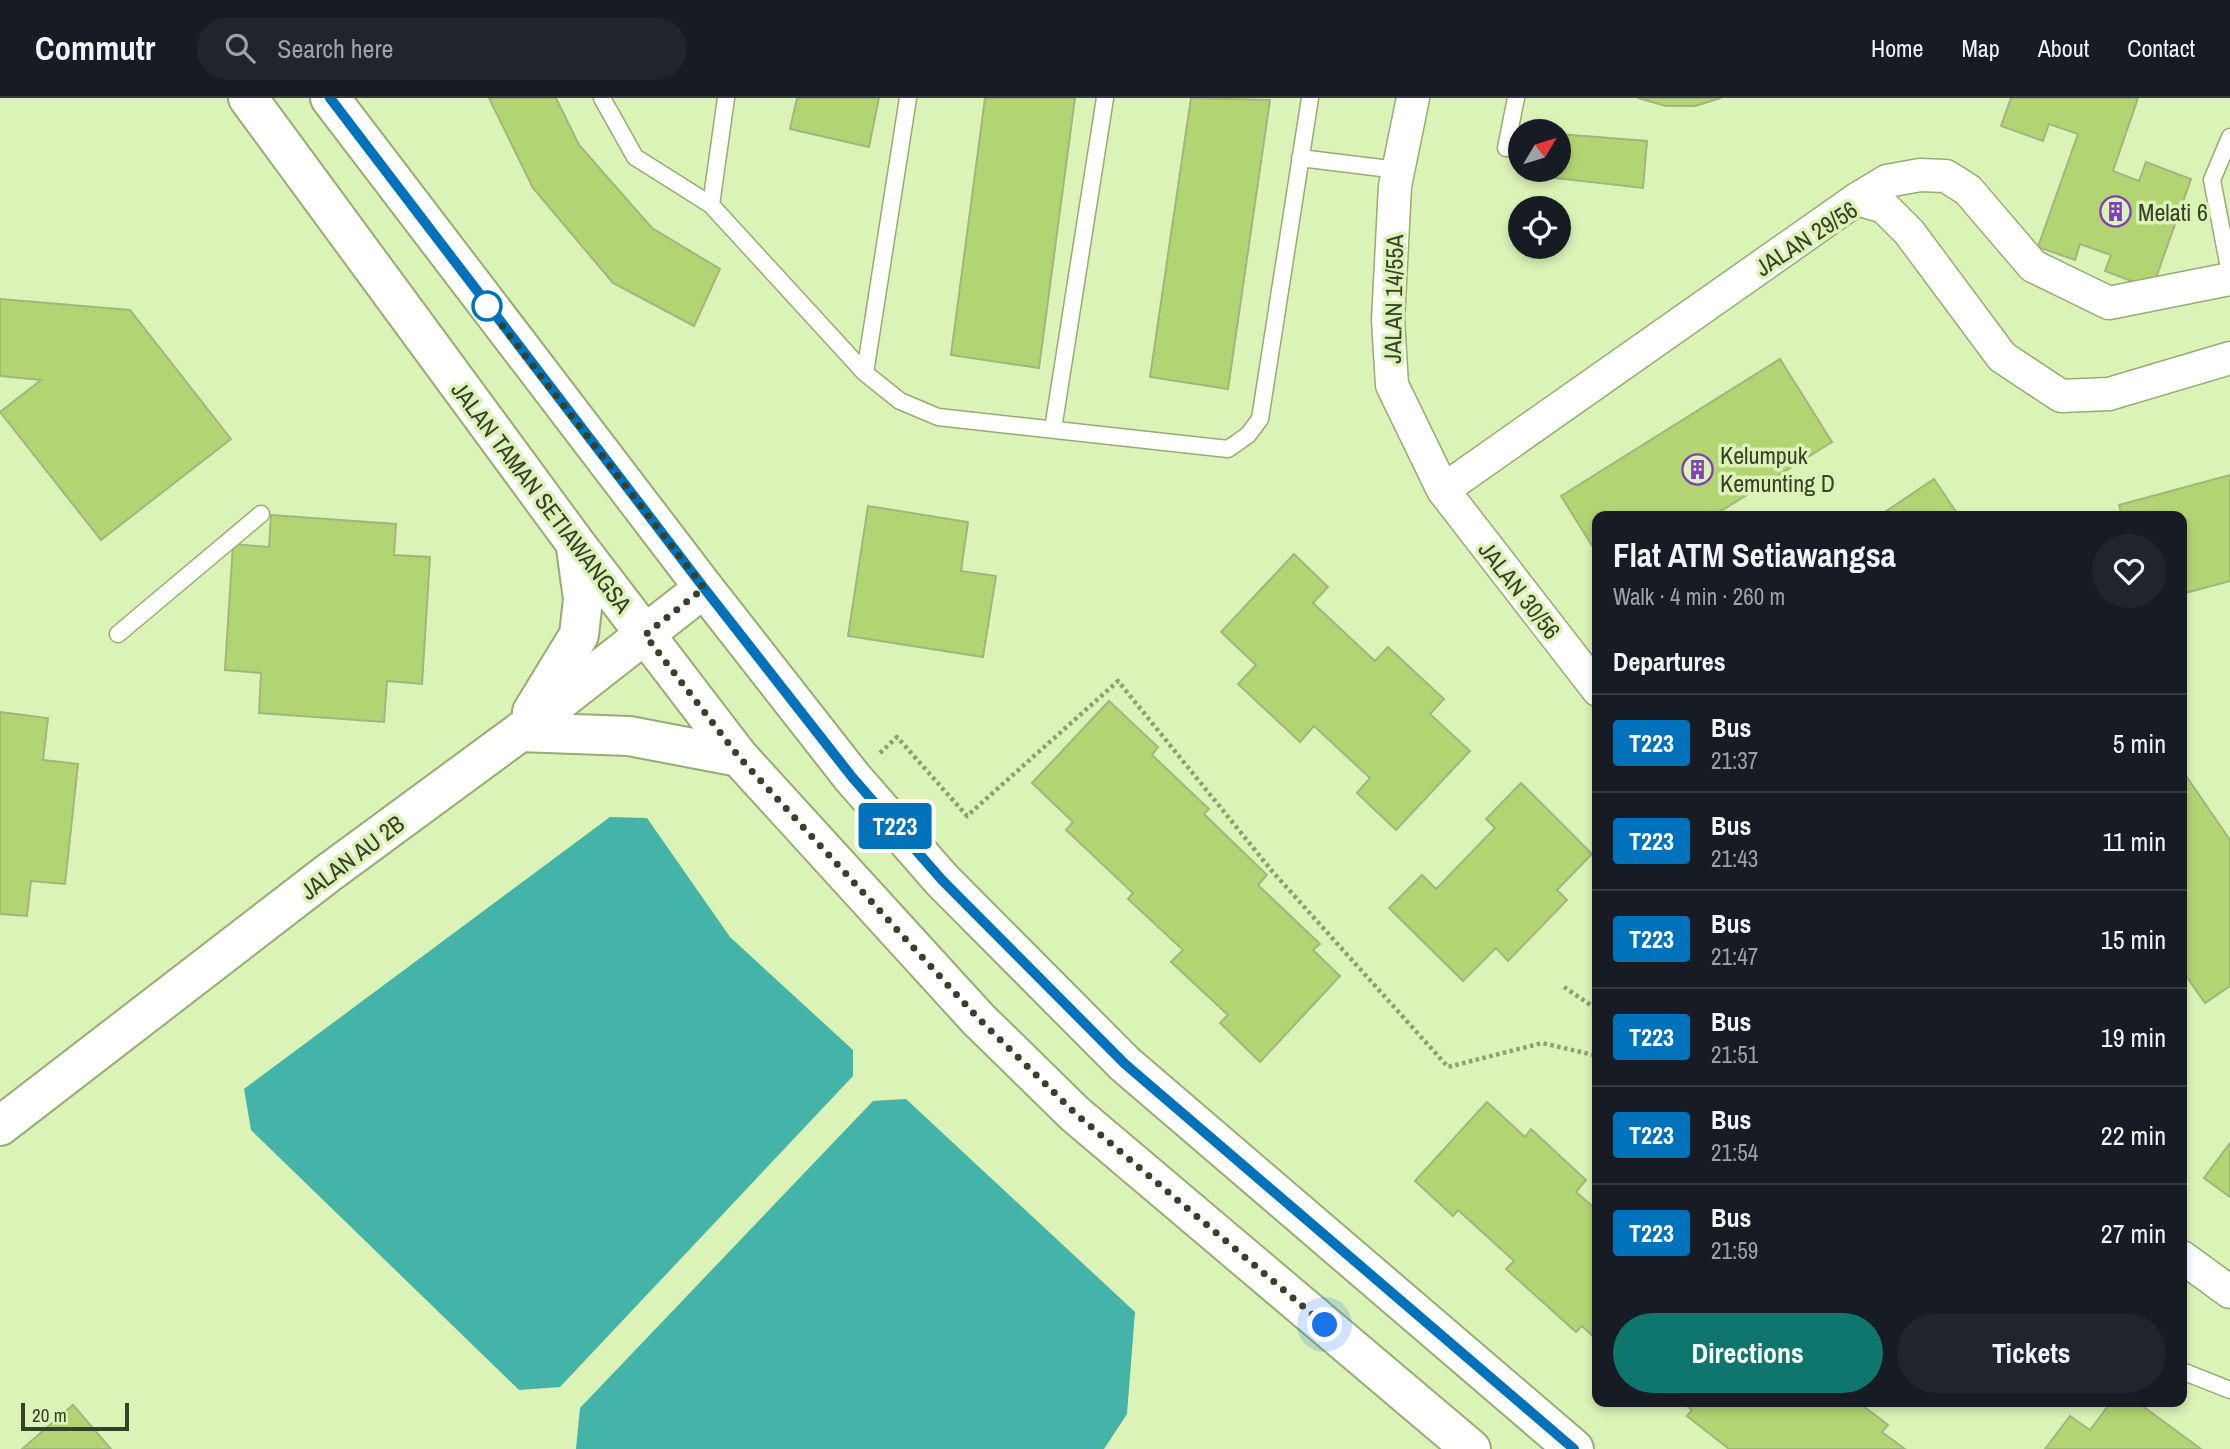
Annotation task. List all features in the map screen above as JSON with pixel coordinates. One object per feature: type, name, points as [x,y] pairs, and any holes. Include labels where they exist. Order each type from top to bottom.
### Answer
[{"type":"main road","name":"JALAN TAMAN SETIAWANGSA","points":[[248,98],[576,544],[739,757],[978,1018],[1076,1114],[1471,1449]]},
{"type":"main road","points":[[330,98],[704,588],[852,777],[942,880],[1125,1064],[1574,1449]]},
{"type":"main road","points":[[576,544],[583,599],[579,635],[520,732],[629,736],[739,757]]},
{"type":"main road","name":"JALAN AU 2B","points":[[0,1126],[327,874],[520,732],[704,588]]},
{"type":"street","name":"JALAN 14/55A","points":[[1412,98],[1398,170],[1388,320],[1392,385],[1443,490]]},
{"type":"street","points":[[1857,199],[1887,181],[1920,175],[1946,176],[1968,190],[2033,266],[2109,303],[2230,279]]},
{"type":"street","name":"JALAN 29/56","points":[[1443,490],[1857,199],[1884,207],[1909,232],[2002,357],[2061,396],[2109,394],[2230,358]]},
{"type":"street","name":"JALAN 30/56","points":[[1443,490],[1592,682]]},
{"type":"street","points":[[2187,1261],[2230,1292]]},
{"type":"lane","points":[[602,98],[635,157],[711,205],[865,373],[900,401],[938,416],[1228,449],[1248,435],[1260,419],[1310,98]]},
{"type":"lane","points":[[711,205],[726,98]]},
{"type":"lane","points":[[865,373],[908,98]]},
{"type":"lane","points":[[1053,429],[1105,98]]},
{"type":"lane","points":[[1506,148],[1516,98]]},
{"type":"lane","points":[[2230,138],[2212,180],[2230,273]]},
{"type":"lane","points":[[1300,158],[1398,170]]},
{"type":"lane","points":[[118,634],[261,514]]},
{"type":"lane","points":[[2187,1373],[2230,1390]]},
{"type":"path","points":[[897,737],[967,816],[1118,681],[1272,871],[1448,1066],[1542,1043],[1592,1055]]},
{"type":"path","points":[[1563,986],[1592,1006]]},
{"type":"water","points":[[610,817],[647,818],[730,937],[853,1050],[853,1076],[560,1387],[519,1390],[251,1130],[244,1089]]},
{"type":"water","points":[[906,1099],[1135,1312],[1127,1414],[1104,1449],[576,1449],[580,1408],[873,1101]]},
{"type":"building","points":[[489,98],[556,98],[579,145],[652,228],[720,269],[694,326],[613,283],[533,188]]},
{"type":"building","points":[[797,98],[879,98],[869,147],[790,129]]},
{"type":"building","points":[[985,98],[1075,98],[1039,368],[951,355]]},
{"type":"building","points":[[1191,98],[1270,100],[1228,389],[1150,377]]},
{"type":"building","points":[[1638,98],[1721,98],[1695,106],[1666,106]]},
{"type":"building","name":"Melati 6","points":[[2011,98],[2138,98],[2113,171],[2139,181],[2146,162],[2191,179],[2152,289],[2105,271],[2111,255],[2080,244],[2075,260],[2038,247],[2078,134],[2049,124],[2043,141],[2001,126]]},
{"type":"building","points":[[1572,135],[1647,141],[1643,188],[1572,180]]},
{"type":"building","points":[[0,299],[130,310],[231,439],[101,540],[0,412],[41,380],[0,376]]},
{"type":"building","name":"Kelumpuk Kemunting D","points":[[1780,359],[1832,442],[1721,511],[1592,511],[1592,545],[1561,496]]},
{"type":"building","points":[[2230,475],[2230,581],[2187,593],[2187,511],[2121,511],[2119,505]]},
{"type":"building","points":[[1934,479],[1956,511],[1886,511]]},
{"type":"building","points":[[868,506],[968,522],[961,571],[996,576],[983,657],[848,636]]},
{"type":"building","points":[[271,515],[396,524],[394,555],[430,557],[422,684],[387,681],[384,722],[259,713],[261,673],[225,670],[233,544],[269,547]]},
{"type":"building","points":[[1294,554],[1328,587],[1313,603],[1375,661],[1388,647],[1444,699],[1430,714],[1470,751],[1396,830],[1357,793],[1370,778],[1314,726],[1300,742],[1238,684],[1256,665],[1221,632]]},
{"type":"building","points":[[1109,701],[1158,747],[1152,755],[1209,809],[1204,814],[1267,875],[1258,885],[1320,944],[1313,950],[1340,976],[1260,1062],[1220,1023],[1228,1015],[1171,962],[1183,950],[1128,899],[1133,893],[1066,830],[1073,822],[1032,783]]},
{"type":"building","points":[[0,712],[48,718],[43,760],[78,764],[65,884],[31,881],[27,916],[0,914]]},
{"type":"building","points":[[2187,777],[2230,840],[2230,986],[2205,1003],[2187,977]]},
{"type":"building","points":[[1521,783],[1592,854],[1557,890],[1567,900],[1508,961],[1496,948],[1463,981],[1389,908],[1422,875],[1436,889],[1495,828],[1486,819]]},
{"type":"building","points":[[1487,1102],[1525,1137],[1531,1129],[1586,1180],[1576,1192],[1592,1206],[1592,1335],[1582,1326],[1576,1332],[1506,1269],[1514,1261],[1458,1210],[1453,1216],[1415,1181]]},
{"type":"building","points":[[2230,1143],[2230,1197],[2204,1178]]},
{"type":"building","points":[[73,1405],[111,1449],[22,1449]]},
{"type":"building","points":[[1688,1407],[1865,1407],[1888,1425],[1882,1432],[1905,1449],[1729,1449],[1687,1416],[1692,1410]]},
{"type":"building","points":[[2107,1407],[2144,1407],[2201,1449],[2045,1449],[2070,1416],[2090,1430]]},
{"type":"bus line","name":"T223","points":[[330,98],[704,588],[852,777],[942,880],[1125,1064],[1574,1449]]},
{"type":"place","name":"Melati 6","points":[[2115,212]]},
{"type":"place","name":"Kelumpuk Kemunting D","points":[[1697,469]]},
{"type":"route","points":[[487,306],[704,588],[645,635],[739,757],[978,1018],[1056,1095],[1325,1325]]}]
